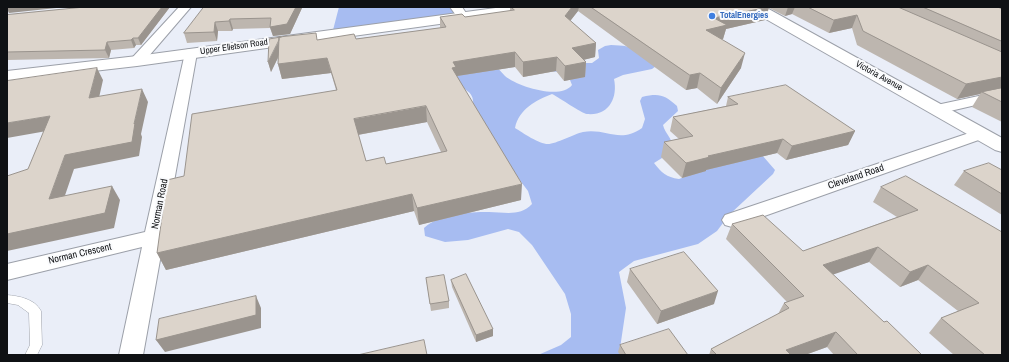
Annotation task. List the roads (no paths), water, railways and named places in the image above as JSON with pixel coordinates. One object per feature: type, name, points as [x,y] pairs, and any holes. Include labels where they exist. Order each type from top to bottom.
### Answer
[{"type":"street","points":[[137,61],[185,7]]},
{"type":"street","name":"Upper Elletson Road","points":[[7,76],[137,61],[459,12],[533,7]]},
{"type":"street","name":"Victoria Avenue","points":[[755,7],[1002,146]]},
{"type":"street","name":"Norman Road","points":[[131,355],[191,53]]},
{"type":"street","points":[[937,109],[1002,95]]},
{"type":"street","name":"Cleveland Road","points":[[732,220],[981,134]]},
{"type":"street","name":"Norman Crescent","points":[[7,272],[154,237]]},
{"type":"lane","points":[[7,299],[21,300],[35,311],[36,345],[31,355]]},
{"type":"place","name":"TotalEnergies","points":[[712,16]]}]
